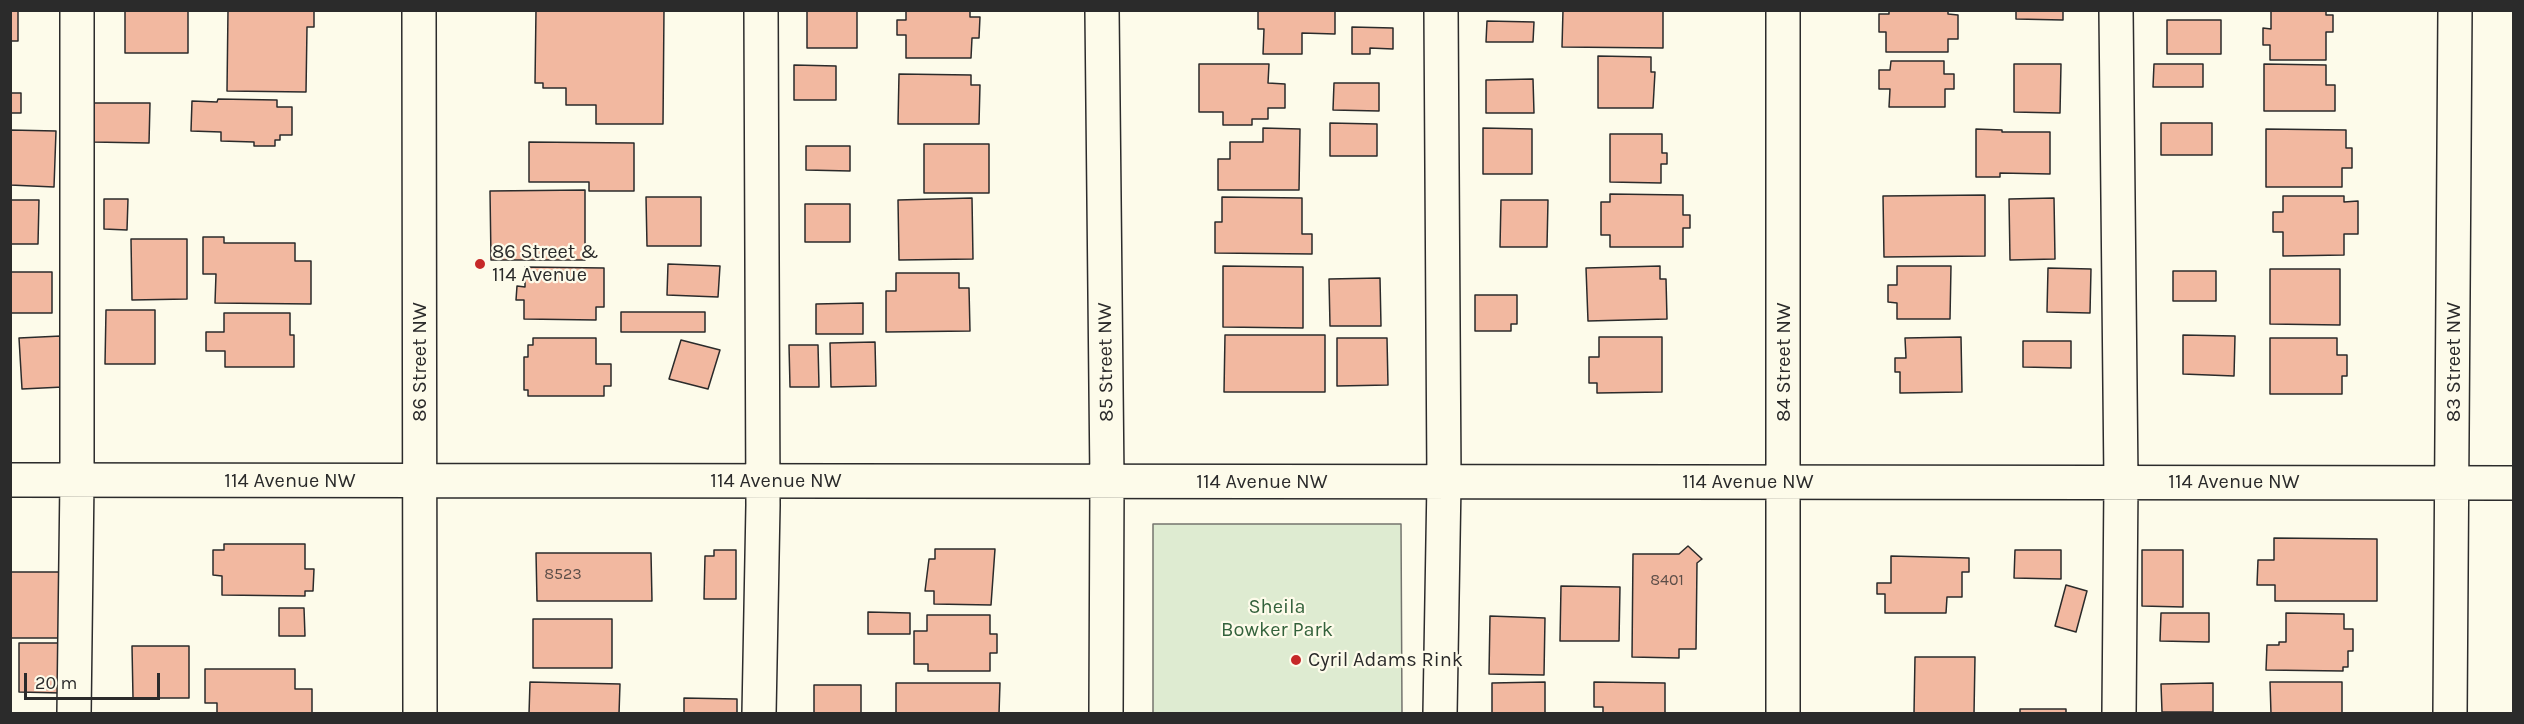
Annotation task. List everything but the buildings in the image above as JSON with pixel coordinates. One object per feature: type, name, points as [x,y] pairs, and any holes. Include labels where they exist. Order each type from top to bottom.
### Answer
[{"type":"street","points":[[74,714],[77,480],[76,10]]},
{"type":"street","name":"86 Street NW","points":[[419,10],[420,714]]},
{"type":"street","points":[[759,714],[763,481],[761,10]]},
{"type":"street","name":"85 Street NW","points":[[1102,10],[1107,481],[1106,714]]},
{"type":"street","points":[[1440,714],[1444,482],[1441,10]]},
{"type":"street","name":"84 Street NW","points":[[1783,10],[1783,714]]},
{"type":"street","points":[[2116,10],[2121,482],[2119,714]]},
{"type":"street","name":"83 Street NW","points":[[2450,714],[2455,10]]},
{"type":"street","name":"114 Avenue NW","points":[[10,480],[2514,483]]},
{"type":"green space","name":"Sheila Bowker Park","points":[[1153,524],[1401,524],[1402,713],[1153,713]]},
{"type":"place","name":"86 Street & 114 Avenue","points":[[480,264]]},
{"type":"place","name":"Cyril Adams Rink","points":[[1296,660]]}]
